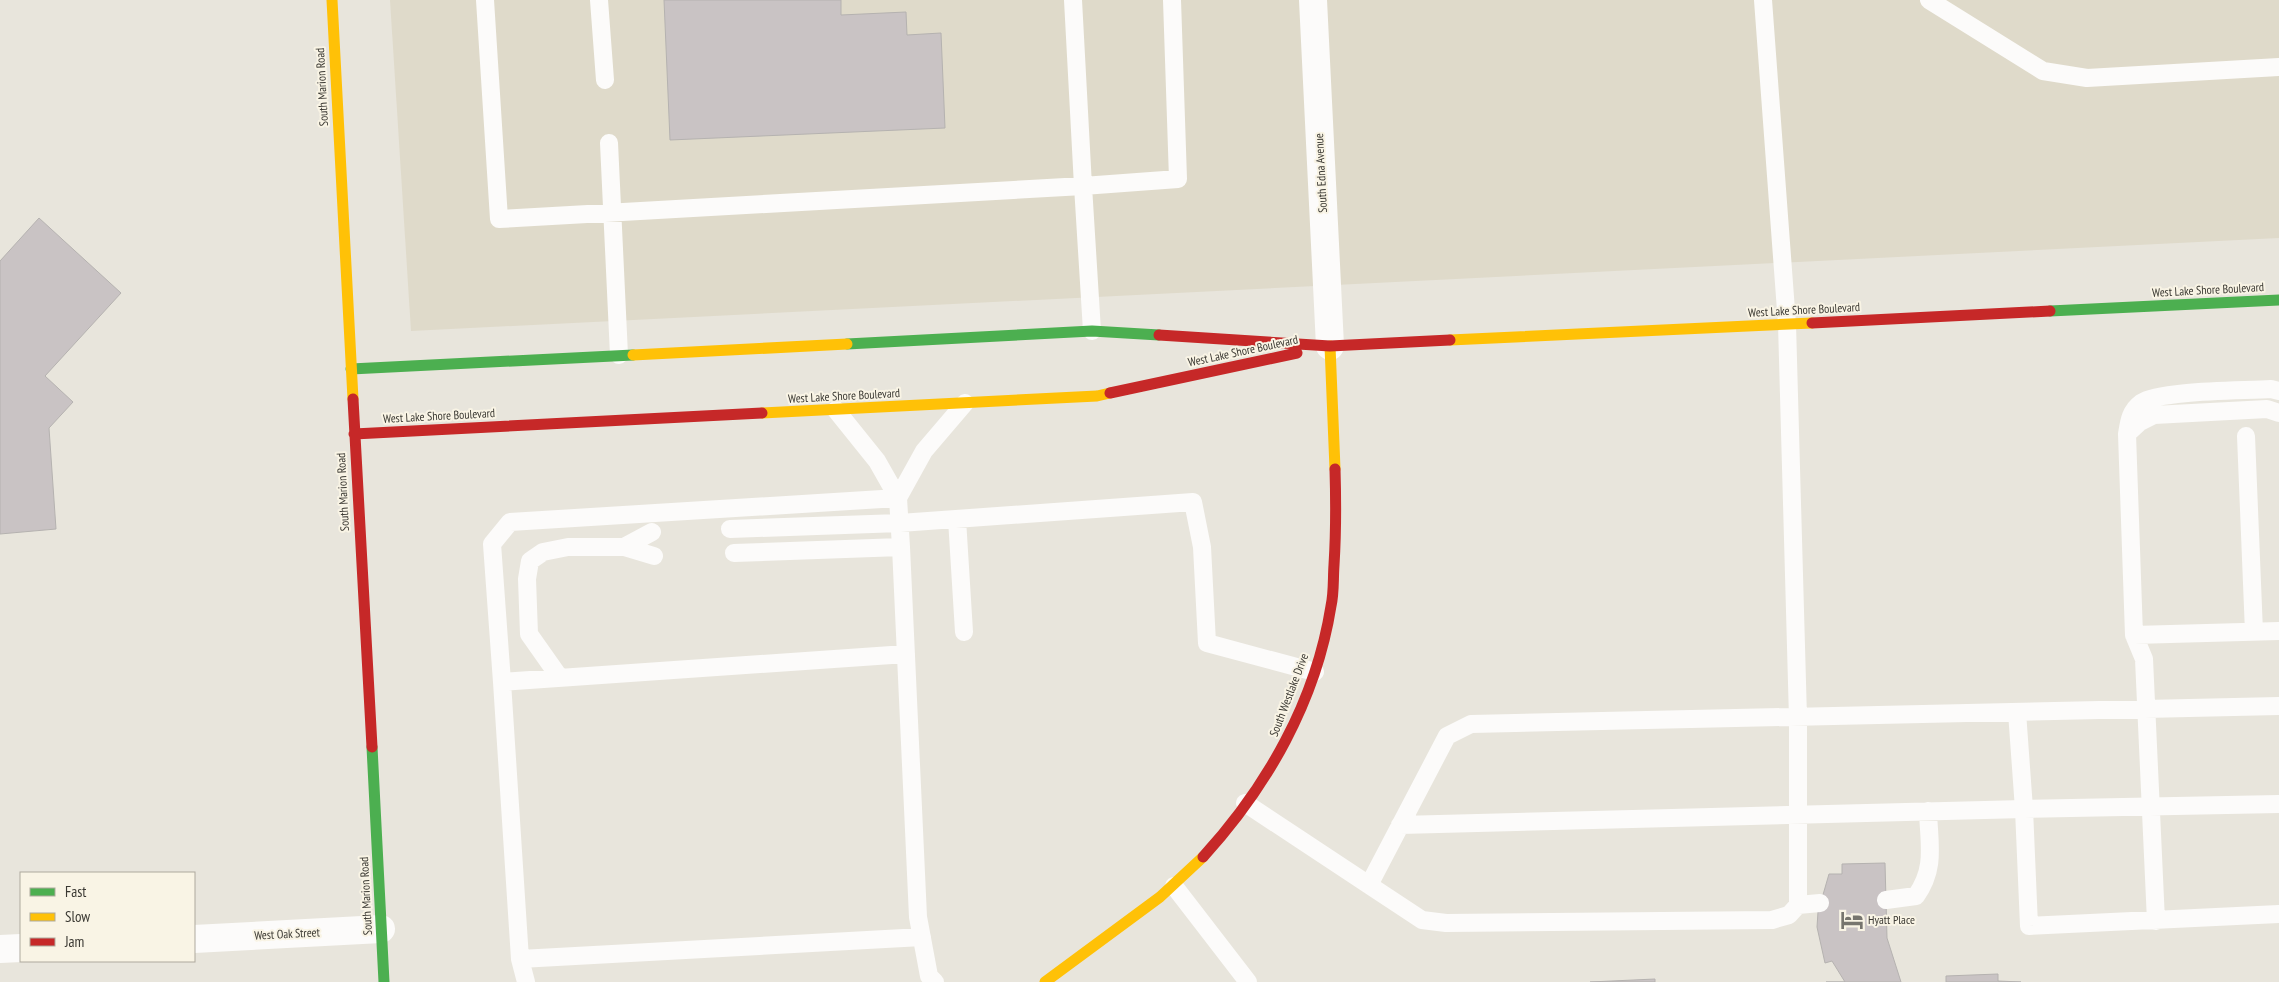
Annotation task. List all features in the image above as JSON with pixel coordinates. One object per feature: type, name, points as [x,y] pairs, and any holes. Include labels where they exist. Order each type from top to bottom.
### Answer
[{"type":"street","name":"South Marion Road","points":[[332,0],[384,982]]},
{"type":"street","name":"South Edna Avenue","points":[[1313,0],[1330,346]]},
{"type":"street","name":"West Lake Shore Boulevard","points":[[351,369],[1092,331],[1330,346],[2279,300]]},
{"type":"street","name":"West Lake Shore Boulevard","points":[[354,434],[1097,396],[1330,346]]},
{"type":"street","name":"South Westlake Drive","points":[[1046,982],[1174,886],[1204,857],[1230,827],[1245,803],[1273,766],[1294,727],[1315,672],[1331,613],[1337,523],[1330,346]]},
{"type":"street","name":"West Oak Street","points":[[195,939],[381,928]]},
{"type":"street","points":[[0,949],[20,948]]},
{"type":"lane","points":[[485,0],[499,220],[1178,179],[1172,0]]},
{"type":"lane","points":[[599,0],[605,80]]},
{"type":"lane","points":[[1073,0],[1092,331]]},
{"type":"lane","points":[[1245,803],[1422,920],[1446,923],[1772,920],[1789,915],[1798,905],[1798,718],[1787,324],[1764,0]]},
{"type":"lane","points":[[1929,0],[2044,71],[2087,78],[2279,67]]},
{"type":"lane","points":[[608,143],[619,355]]},
{"type":"lane","points":[[2156,921],[2144,659],[2134,635],[2127,434],[2130,416],[2141,403],[2161,395],[2271,389],[2279,391]]},
{"type":"lane","points":[[898,498],[924,451],[965,403]]},
{"type":"lane","points":[[836,410],[877,461],[898,498],[918,917],[929,976],[935,982]]},
{"type":"lane","points":[[2127,434],[2140,422],[2154,415],[2267,410],[2279,413]]},
{"type":"lane","points":[[2246,436],[2254,632]]},
{"type":"lane","points":[[526,982],[520,959],[492,544],[510,522],[898,498]]},
{"type":"lane","points":[[730,529],[900,524],[1193,502],[1202,547],[1207,643],[1315,672]]},
{"type":"lane","points":[[957,519],[964,632]]},
{"type":"lane","points":[[624,547],[652,532]]},
{"type":"lane","points":[[560,678],[529,634],[527,579],[530,561],[543,552],[568,547],[624,547],[654,556]]},
{"type":"lane","points":[[734,553],[901,547]]},
{"type":"lane","points":[[2134,635],[2279,631]]},
{"type":"lane","points":[[502,682],[906,654]]},
{"type":"lane","points":[[1369,885],[1447,736],[1471,724],[2279,706]]},
{"type":"lane","points":[[2017,712],[2024,809],[2029,926],[2279,914]]},
{"type":"lane","points":[[1400,825],[2279,804]]},
{"type":"lane","points":[[1886,900],[1916,896],[1925,884],[1930,867],[1928,811]]},
{"type":"lane","points":[[1174,886],[1248,982]]},
{"type":"lane","points":[[1798,905],[1820,903]]},
{"type":"lane","points":[[520,959],[922,937]]},
{"type":"shaded area","points":[[390,0],[2279,0],[2279,238],[411,331]]},
{"type":"building","points":[[664,0],[841,0],[841,15],[906,12],[907,35],[941,33],[945,128],[670,140]]},
{"type":"building","points":[[39,218],[121,293],[45,376],[73,402],[49,428],[56,529],[0,534],[0,261]]},
{"type":"building","name":"Hyatt Place","points":[[1885,863],[1887,938],[1901,982],[1845,982],[1832,961],[1825,963],[1817,927],[1818,912],[1829,874],[1842,874],[1842,864]]},
{"type":"building","points":[[1998,974],[1998,981],[2021,982],[1946,982],[1946,976]]},
{"type":"building","points":[[1655,979],[1655,982],[1590,982]]},
{"type":"traffic: fast","points":[[2050,311],[2279,300]]},
{"type":"traffic: fast","points":[[847,344],[1092,331],[1159,335]]},
{"type":"traffic: fast","points":[[351,369],[633,355]]},
{"type":"traffic: fast","points":[[372,747],[384,982]]},
{"type":"traffic: slow","points":[[332,0],[353,399]]},
{"type":"traffic: slow","points":[[1450,340],[1812,323]]},
{"type":"traffic: slow","points":[[633,355],[847,344]]},
{"type":"traffic: slow","points":[[1330,346],[1335,469]]},
{"type":"traffic: slow","points":[[762,413],[1097,396],[1110,393]]},
{"type":"traffic: slow","points":[[1045,982],[1160,897],[1203,857]]},
{"type":"traffic: jam","points":[[1812,323],[2050,311]]},
{"type":"traffic: jam","points":[[1159,335],[1330,346],[1450,340]]},
{"type":"traffic: jam","points":[[1110,393],[1297,353]]},
{"type":"traffic: jam","points":[[353,399],[372,747]]},
{"type":"traffic: jam","points":[[354,434],[762,413]]},
{"type":"traffic: jam","points":[[1203,857],[1248,802],[1268,772],[1301,709],[1314,675],[1324,641],[1333,596],[1335,469]]},
{"type":"place","name":"Hyatt Place","points":[[1852,920]]}]
